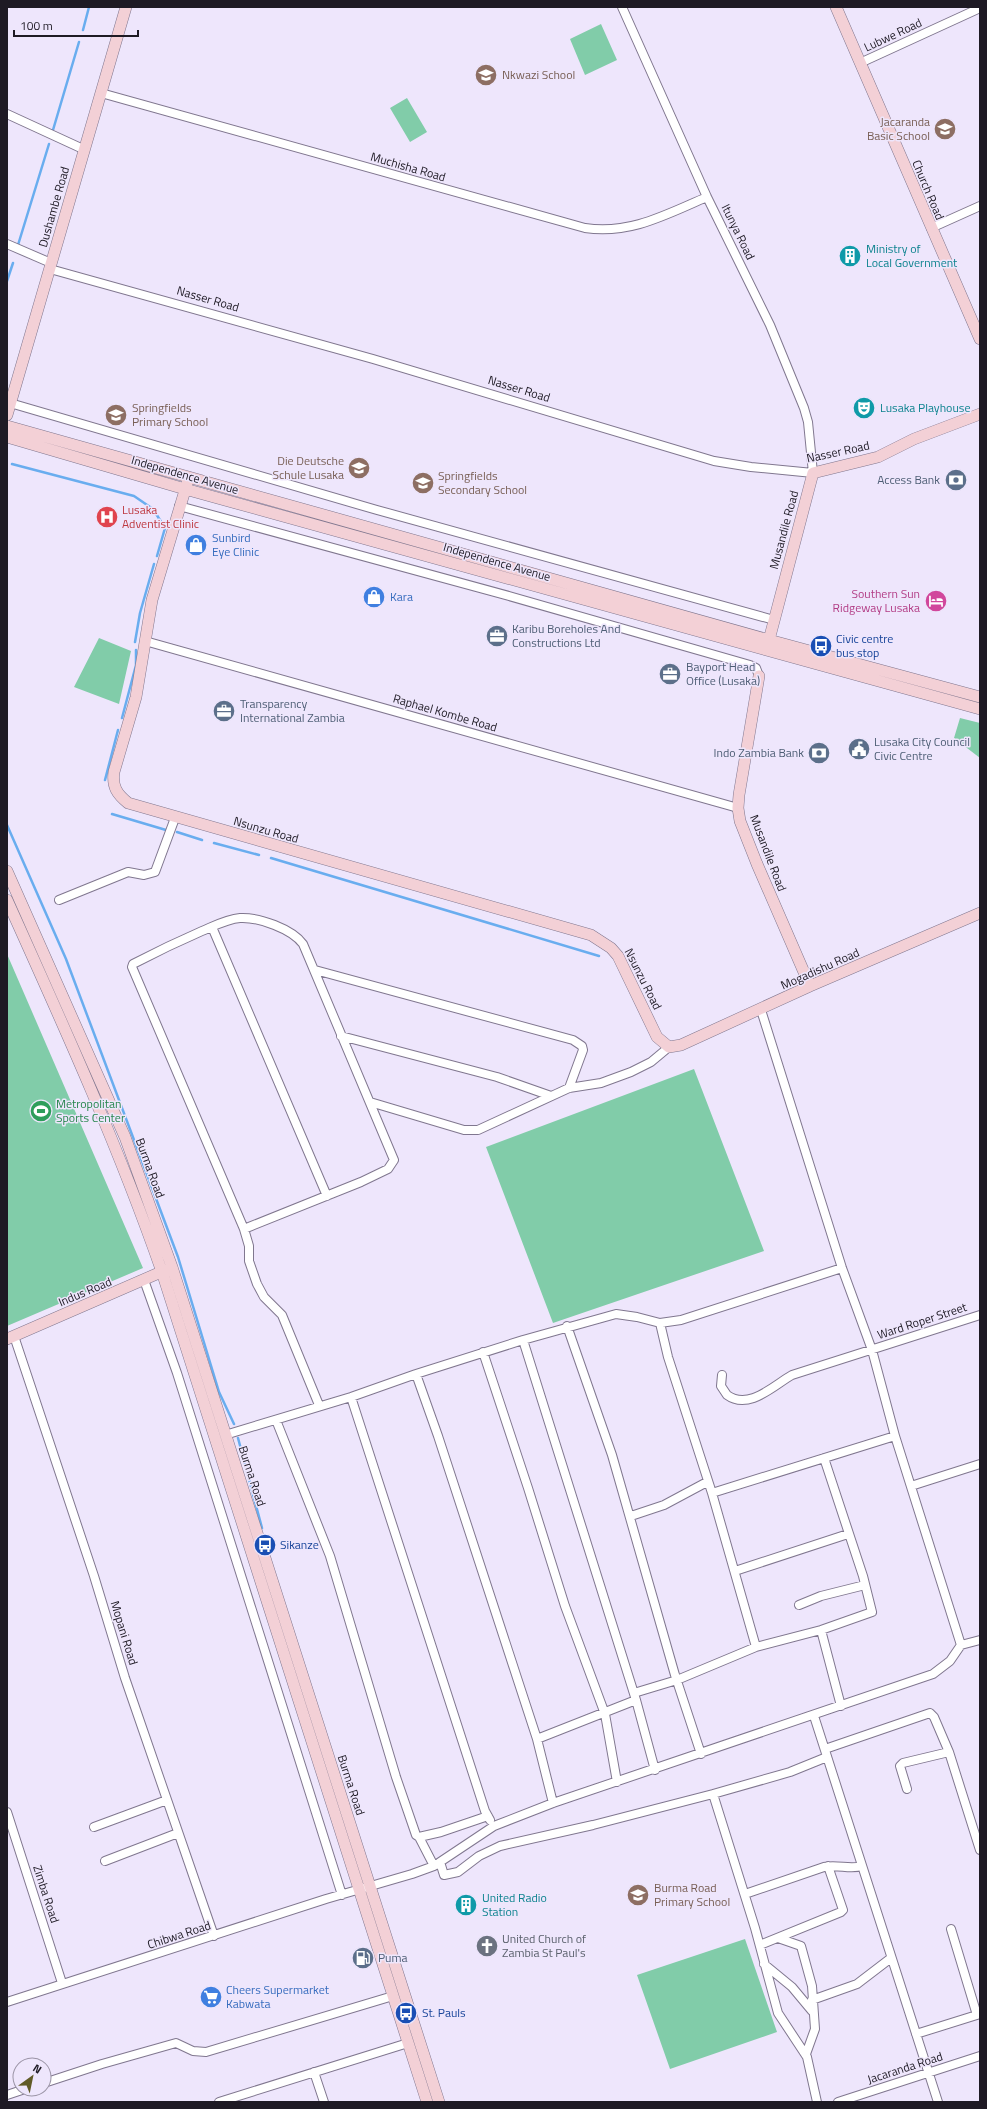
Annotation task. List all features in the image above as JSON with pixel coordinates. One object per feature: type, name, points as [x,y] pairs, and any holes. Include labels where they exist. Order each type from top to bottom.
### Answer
[{"type":"main road","name":"Dushambe Road","points":[[7,415],[126,7]]},
{"type":"main road","name":"Church Road","points":[[836,7],[930,228],[980,339]]},
{"type":"main road","name":"Nasser Road","points":[[813,473],[878,457],[914,439],[980,414]]},
{"type":"main road","name":"Independence Avenue","points":[[7,426],[769,640],[980,696]]},
{"type":"main road","name":"Independence Avenue","points":[[7,437],[185,489],[980,709]]},
{"type":"main road","name":"Musandile Road","points":[[769,640],[813,473]]},
{"type":"main road","name":"Nsunzu Road","points":[[189,477],[179,506],[152,600],[136,696],[114,772],[114,785],[120,797],[128,803],[174,818],[591,935],[611,948],[618,956],[657,1037],[669,1047]]},
{"type":"main road","name":"Musandile Road","points":[[759,676],[738,808],[740,821],[810,986]]},
{"type":"main road","name":"Burma Road","points":[[7,871],[124,1137],[172,1267],[226,1435],[364,1888],[393,1996],[427,2102]]},
{"type":"main road","name":"Burma Road","points":[[7,900],[101,1114],[138,1204],[162,1272],[364,1888],[439,2102]]},
{"type":"main road","name":"Mogadishu Road","points":[[669,1047],[681,1045],[761,1010],[810,986],[980,913]]},
{"type":"main road","name":"Indus Road","points":[[10,1338],[172,1267]]},
{"type":"street","name":"Itunya Road","points":[[622,7],[707,197],[770,325],[804,408],[808,422],[813,473]]},
{"type":"street","name":"Lubwe Road","points":[[860,64],[980,8]]},
{"type":"street","name":"Muchisha Road","points":[[101,93],[585,228],[609,231],[638,226],[707,197]]},
{"type":"street","points":[[7,114],[84,149]]},
{"type":"street","points":[[930,228],[980,206]]},
{"type":"street","name":"Nasser Road","points":[[7,244],[50,266],[373,359],[714,461],[758,468],[813,473]]},
{"type":"street","points":[[10,403],[377,510],[774,620]]},
{"type":"street","points":[[179,506],[509,596],[750,665],[756,668],[759,676]]},
{"type":"street","name":"Raphael Kombe Road","points":[[145,641],[738,808]]},
{"type":"street","points":[[59,900],[128,872],[144,875],[155,872],[174,818]]},
{"type":"street","points":[[244,1229],[327,1196],[388,1169],[394,1163],[394,1158],[303,944],[298,937],[289,931],[251,919],[240,918],[212,927],[165,947],[133,964],[132,967],[244,1229],[249,1246],[249,1261],[257,1284],[264,1297],[282,1315],[319,1406]]},
{"type":"street","points":[[212,927],[327,1196]]},
{"type":"street","points":[[315,970],[573,1040],[579,1043],[583,1050],[569,1088]]},
{"type":"street","points":[[761,1010],[842,1268],[872,1350],[895,1436],[962,1645],[980,1640]]},
{"type":"street","points":[[341,1036],[497,1077],[551,1096]]},
{"type":"street","points":[[370,1102],[470,1131],[486,1127],[569,1088],[601,1083],[624,1075],[651,1062],[669,1047]]},
{"type":"street","points":[[226,1435],[351,1397],[416,1374],[567,1326],[616,1314],[637,1316],[660,1323],[695,1316],[842,1268]]},
{"type":"street","points":[[144,1280],[177,1373],[342,1895]]},
{"type":"street","name":"Ward Roper Street","points":[[722,1375],[721,1386],[727,1395],[737,1399],[752,1398],[770,1390],[792,1376],[980,1315]]},
{"type":"street","points":[[660,1323],[668,1357],[707,1482],[712,1493],[756,1647]]},
{"type":"street","points":[[567,1326],[631,1516],[636,1542],[676,1680],[701,1754]]},
{"type":"street","name":"Mopani Road","points":[[10,1338],[92,1568],[125,1678],[214,1936]]},
{"type":"street","points":[[523,1340],[635,1697],[655,1770]]},
{"type":"street","points":[[483,1352],[565,1606],[605,1714],[617,1782]]},
{"type":"street","points":[[416,1374],[441,1443],[537,1739],[553,1803]]},
{"type":"street","points":[[351,1397],[419,1609],[488,1816],[494,1826]]},
{"type":"street","points":[[276,1420],[330,1556],[396,1777],[416,1835],[419,1837],[444,1875],[458,1872],[479,1856],[500,1846],[713,1794],[790,1772],[826,1753],[930,1713],[934,1717],[949,1752],[980,1850]]},
{"type":"street","points":[[712,1493],[895,1436]]},
{"type":"street","points":[[537,1739],[605,1714],[635,1697],[756,1647],[822,1630],[872,1612],[865,1585],[824,1458]]},
{"type":"street","points":[[911,1486],[980,1464]]},
{"type":"street","points":[[631,1516],[664,1505],[707,1482]]},
{"type":"street","points":[[735,1571],[848,1534]]},
{"type":"street","points":[[799,1605],[821,1596],[865,1585]]},
{"type":"street","points":[[822,1630],[841,1706]]},
{"type":"street","name":"Chibwa Road","points":[[7,2002],[62,1983],[412,1874],[437,1864],[494,1826],[553,1803],[655,1770],[933,1674],[950,1661],[962,1645]]},
{"type":"street","points":[[814,1716],[938,2102]]},
{"type":"street","points":[[907,1789],[900,1766],[903,1763],[949,1752]]},
{"type":"street","points":[[713,1794],[745,1894],[778,2013],[806,2054],[817,2102]]},
{"type":"street","points":[[94,1827],[167,1800]]},
{"type":"street","name":"Zimba Road","points":[[7,1812],[62,1983]]},
{"type":"street","points":[[419,1837],[441,1832],[488,1816]]},
{"type":"street","points":[[105,1861],[178,1833]]},
{"type":"street","points":[[745,1894],[828,1866],[844,1865],[854,1868],[862,1866]]},
{"type":"street","points":[[760,1945],[842,1912],[828,1866]]},
{"type":"street","points":[[916,2034],[979,2014],[951,1929]]},
{"type":"street","points":[[778,1938],[796,1943],[803,1949],[812,1986],[814,2032],[806,2054]]},
{"type":"street","points":[[812,2000],[857,1984],[891,1958]]},
{"type":"street","points":[[764,1964],[792,1986],[812,2011]]},
{"type":"street","points":[[52,2080],[102,2064],[176,2043],[193,2051],[206,2052],[393,1996]]},
{"type":"street","points":[[221,2102],[408,2043]]},
{"type":"street","name":"Jacaranda Road","points":[[838,2102],[980,2056]]},
{"type":"street","points":[[314,2072],[324,2102]]},
{"type":"green space","points":[[601,24],[617,60],[585,75],[570,39]]},
{"type":"green space","points":[[407,98],[427,132],[410,142],[390,108]]},
{"type":"green space","points":[[99,638],[131,651],[119,704],[74,687]]},
{"type":"green space","points":[[960,718],[980,723],[980,758],[954,738]]},
{"type":"green space","name":"Metropolitan Sports Center","points":[[7,954],[143,1268],[7,1326]]},
{"type":"green space","points":[[694,1069],[764,1251],[553,1323],[486,1147]]},
{"type":"green space","points":[[745,1939],[777,2032],[670,2069],[637,1975]]},
{"type":"waterway","points":[[83,30],[89,7]]},
{"type":"waterway","points":[[53,130],[79,42]]},
{"type":"waterway","points":[[18,245],[49,144]]},
{"type":"waterway","points":[[7,281],[13,263]]},
{"type":"waterway","points":[[12,464],[134,496],[153,509],[165,528],[157,556]]},
{"type":"waterway","points":[[135,642],[140,613],[154,564]]},
{"type":"waterway","points":[[122,718],[136,665],[136,650]]},
{"type":"waterway","points":[[105,780],[118,730]]},
{"type":"waterway","points":[[112,814],[166,830]]},
{"type":"waterway","points":[[7,825],[66,959],[178,1257],[219,1392],[234,1424]]},
{"type":"waterway","points":[[177,832],[202,840]]},
{"type":"waterway","points":[[214,843],[259,855]]},
{"type":"waterway","points":[[271,858],[599,956]]},
{"type":"waterway","points":[[238,1438],[262,1528]]},
{"type":"place","name":"Nkwazi School","points":[[486,75]]},
{"type":"place","name":"Jacaranda Basic School","points":[[945,129]]},
{"type":"place","name":"Ministry of Local Government","points":[[850,256]]},
{"type":"place","name":"Lusaka Playhouse","points":[[864,408]]},
{"type":"place","name":"Springfields Primary School","points":[[116,415]]},
{"type":"place","name":"Die Deutsche Schule Lusaka","points":[[359,468]]},
{"type":"place","name":"Access Bank","points":[[956,480]]},
{"type":"place","name":"Springfields Secondary School","points":[[423,483]]},
{"type":"place","name":"Lusaka Adventist Clinic","points":[[107,517]]},
{"type":"place","name":"Sunbird Eye Clinic","points":[[196,545]]},
{"type":"place","name":"Kara","points":[[374,597]]},
{"type":"place","name":"Southern Sun Ridgeway Lusaka","points":[[936,601]]},
{"type":"place","name":"Karibu Boreholes And Constructions Ltd","points":[[497,636]]},
{"type":"place","name":"Civic centre bus stop","points":[[821,646]]},
{"type":"place","name":"Bayport Head Office (Lusaka)","points":[[670,674]]},
{"type":"place","name":"Transparency International Zambia","points":[[224,711]]},
{"type":"place","name":"Lusaka City Council Civic Centre","points":[[859,749]]},
{"type":"place","name":"Indo Zambia Bank","points":[[819,753]]},
{"type":"place","name":"Metropolitan Sports Center","points":[[41,1111]]},
{"type":"place","name":"Sikanze","points":[[265,1545]]},
{"type":"place","name":"Burma Road Primary School","points":[[638,1895]]},
{"type":"place","name":"United Radio Station","points":[[466,1905]]},
{"type":"place","name":"United Church of Zambia St Paul's","points":[[487,1946]]},
{"type":"place","name":"Puma","points":[[363,1958]]},
{"type":"place","name":"Cheers Supermarket Kabwata","points":[[211,1997]]},
{"type":"place","name":"St. Pauls","points":[[406,2013]]}]
